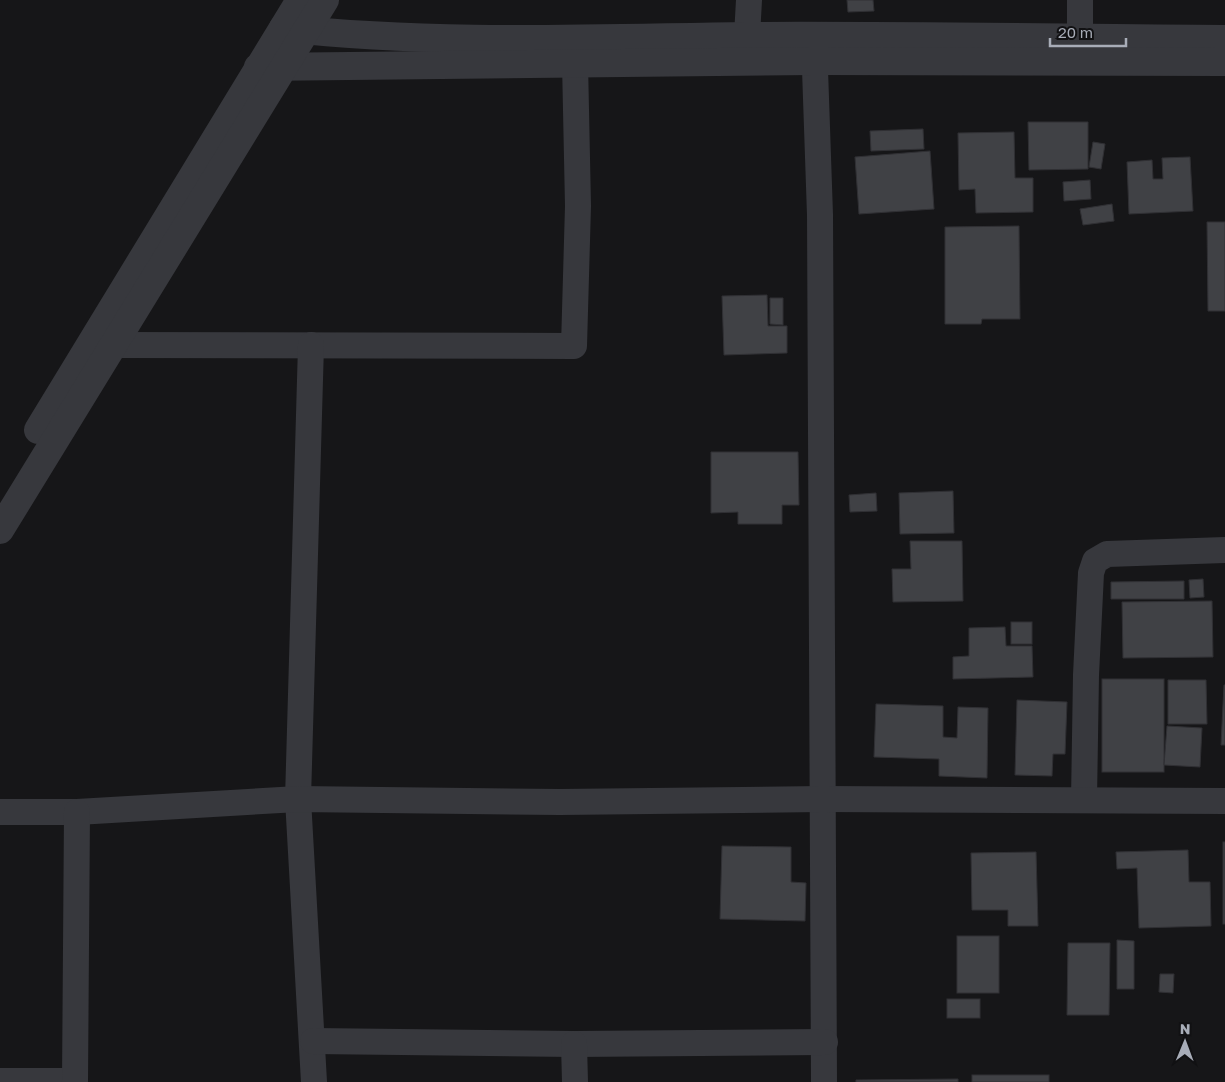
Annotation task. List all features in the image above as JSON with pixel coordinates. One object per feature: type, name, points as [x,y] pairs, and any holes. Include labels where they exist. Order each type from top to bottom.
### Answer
[{"type":"street","points":[[294,29],[300,0]]},
{"type":"street","points":[[0,494],[294,29],[325,0]]},
{"type":"street","points":[[747,36],[749,0]]},
{"type":"street","points":[[1080,0],[1080,38]]},
{"type":"street","points":[[294,29],[482,40],[747,36],[814,48],[1225,62]]},
{"type":"street","points":[[270,67],[575,62],[814,48],[1080,38],[1225,39]]},
{"type":"street","points":[[814,48],[820,214],[824,1082]]},
{"type":"street","points":[[113,345],[574,346],[578,206],[575,62]]},
{"type":"street","points":[[0,530],[113,345],[270,67]]},
{"type":"street","points":[[311,346],[298,799],[314,1082]]},
{"type":"street","points":[[1084,800],[1086,665],[1091,573],[1095,561],[1107,554],[1225,550]]},
{"type":"street","points":[[0,812],[77,812],[298,799],[560,802],[822,799],[1225,801]]},
{"type":"street","points":[[0,1081],[75,1082],[77,812]]},
{"type":"street","points":[[313,1041],[574,1044],[825,1042]]},
{"type":"street","points":[[574,1044],[575,1082]]},
{"type":"building","points":[[847,0],[873,0],[874,11],[848,12]]},
{"type":"building","points":[[1028,122],[1088,122],[1088,169],[1029,170]]},
{"type":"building","points":[[923,129],[924,149],[871,151],[870,131]]},
{"type":"building","points":[[1014,132],[1015,178],[1033,178],[1033,212],[976,213],[975,189],[959,190],[958,133]]},
{"type":"building","points":[[1093,142],[1105,144],[1101,169],[1089,167]]},
{"type":"building","points":[[930,151],[934,209],[859,214],[855,157]]},
{"type":"building","points":[[1190,157],[1193,211],[1129,214],[1127,162],[1152,160],[1153,179],[1163,179],[1162,158]]},
{"type":"building","points":[[1090,180],[1091,199],[1064,201],[1063,182]]},
{"type":"building","points":[[1112,204],[1114,221],[1083,225],[1080,209]]},
{"type":"building","points":[[1207,222],[1225,222],[1225,311],[1208,311]]},
{"type":"building","points":[[1019,226],[1020,319],[982,319],[981,324],[945,324],[945,227]]},
{"type":"building","points":[[767,295],[768,326],[787,326],[787,353],[724,355],[722,296]]},
{"type":"building","points":[[770,298],[783,298],[783,325],[770,324]]},
{"type":"building","points":[[711,452],[798,452],[799,505],[782,505],[782,524],[738,524],[738,512],[711,513]]},
{"type":"building","points":[[953,491],[954,533],[900,534],[899,493]]},
{"type":"building","points":[[876,493],[877,511],[850,512],[849,495]]},
{"type":"building","points":[[910,541],[962,541],[963,601],[893,602],[892,569],[911,569]]},
{"type":"building","points":[[1203,579],[1204,597],[1190,598],[1189,580]]},
{"type":"building","points":[[1184,581],[1184,599],[1111,599],[1111,582]]},
{"type":"building","points":[[1212,601],[1213,657],[1123,658],[1122,602]]},
{"type":"building","points":[[1011,622],[1032,622],[1032,644],[1011,644]]},
{"type":"building","points":[[1005,627],[1006,646],[1032,646],[1033,677],[953,679],[953,657],[969,656],[969,628]]},
{"type":"building","points":[[1102,679],[1164,679],[1164,772],[1102,772]]},
{"type":"building","points":[[1168,680],[1206,680],[1207,724],[1168,724]]},
{"type":"building","points":[[1224,685],[1225,745],[1221,745]]},
{"type":"building","points":[[1017,700],[1067,702],[1065,754],[1053,754],[1052,776],[1015,775]]},
{"type":"building","points":[[876,704],[943,706],[943,737],[957,738],[958,707],[988,708],[987,778],[939,776],[939,759],[874,757]]},
{"type":"building","points":[[1167,726],[1202,728],[1200,767],[1164,765]]},
{"type":"building","points":[[1223,842],[1225,842],[1225,924],[1223,924]]},
{"type":"building","points":[[722,846],[791,847],[791,882],[806,883],[805,921],[720,919]]},
{"type":"building","points":[[1188,850],[1189,882],[1210,882],[1211,926],[1139,928],[1137,868],[1117,869],[1116,852]]},
{"type":"building","points":[[1036,852],[1038,926],[1008,926],[1008,910],[972,910],[971,853]]},
{"type":"building","points":[[957,936],[999,936],[999,993],[957,993]]},
{"type":"building","points":[[1117,940],[1134,941],[1134,989],[1117,989]]},
{"type":"building","points":[[1068,943],[1110,943],[1109,1015],[1067,1015]]},
{"type":"building","points":[[1160,974],[1174,974],[1173,993],[1159,992]]},
{"type":"building","points":[[947,999],[980,999],[980,1018],[947,1018]]},
{"type":"building","points":[[972,1075],[1049,1075],[1049,1082],[972,1082]]},
{"type":"building","points":[[958,1079],[958,1082],[856,1082],[856,1080]]}]
